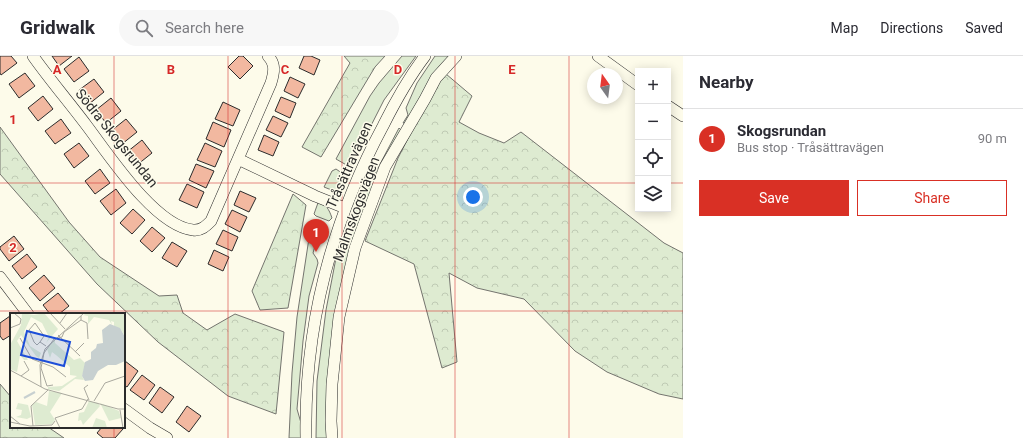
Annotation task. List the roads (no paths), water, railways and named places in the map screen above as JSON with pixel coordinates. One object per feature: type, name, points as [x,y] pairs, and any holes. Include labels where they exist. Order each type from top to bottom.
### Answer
[{"type":"street","name":"Södra Skogsrundan","points":[[33,56],[122,172],[153,206],[171,222],[193,230],[199,230],[211,221],[238,159],[274,74],[272,60],[268,56]]},
{"type":"street","name":"Tråsättravägen","points":[[306,438],[309,357],[318,302],[331,248],[345,208],[366,157],[392,108],[426,56]]},
{"type":"street","name":"Malmskogsvägen","points":[[332,438],[332,384],[339,317],[355,248],[385,167],[436,78],[456,56]]},
{"type":"street","points":[[598,56],[635,83]]},
{"type":"street","points":[[671,108],[683,116]]},
{"type":"street","points":[[238,159],[315,196],[345,208]]},
{"type":"street","points":[[0,277],[27,313]]},
{"type":"street","points":[[125,410],[167,438]]},
{"type":"place","name":"Skogsrundan","points":[[316,252]]}]
